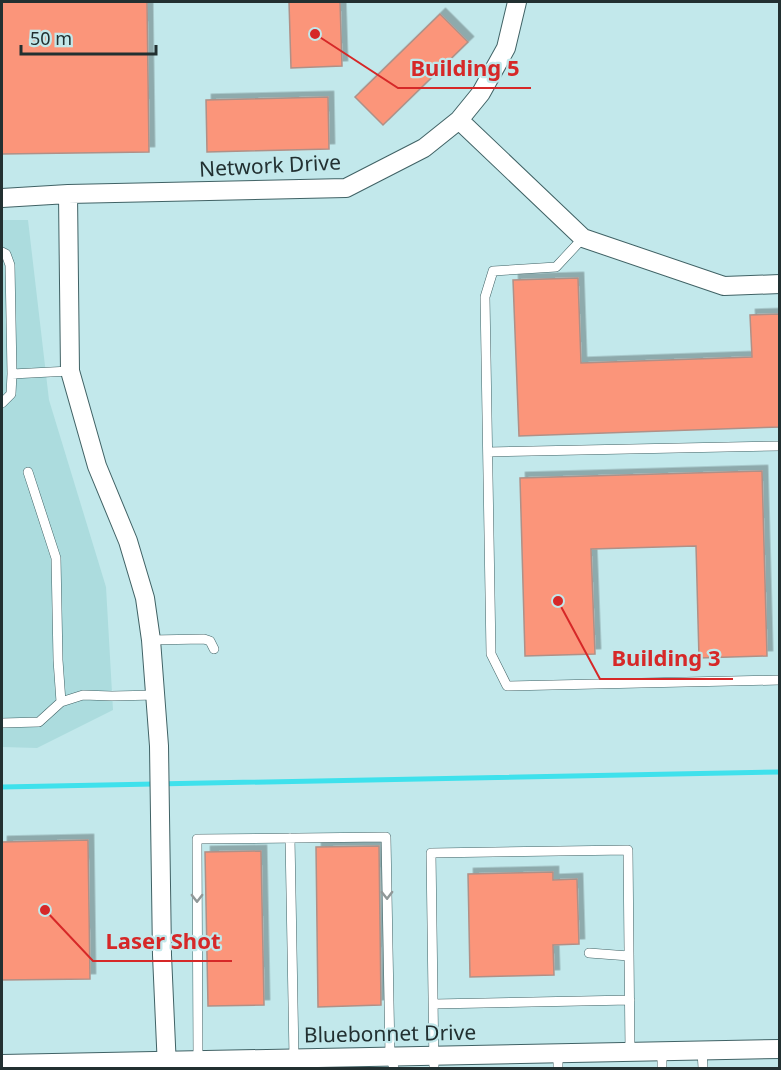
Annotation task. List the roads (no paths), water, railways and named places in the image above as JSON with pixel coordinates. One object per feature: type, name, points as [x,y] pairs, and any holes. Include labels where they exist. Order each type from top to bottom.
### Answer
[{"type":"street","name":"Network Drive","points":[[2,198],[68,194],[346,188],[424,148],[459,120],[481,93],[506,48],[517,2]]},
{"type":"street","points":[[459,120],[583,238],[724,286],[780,284]]},
{"type":"street","points":[[68,194],[70,371],[97,466],[128,542],[145,598],[151,640],[159,746],[162,955],[167,1065]]},
{"type":"street","name":"Bluebonnet Drive","points":[[2,1064],[167,1065],[198,1060],[238,1064],[294,1058],[392,1062],[520,1058],[558,1061],[630,1052],[662,1060],[703,1060],[780,1049]]},
{"type":"lane","points":[[583,238],[556,267],[493,271],[485,297],[491,654],[507,686],[780,680]]},
{"type":"lane","points":[[2,252],[6,254],[10,265],[12,374],[11,394],[2,403]]},
{"type":"lane","points":[[12,374],[70,371]]},
{"type":"lane","points":[[488,452],[780,446]]},
{"type":"lane","points":[[28,472],[56,558],[61,702]]},
{"type":"lane","points":[[151,640],[204,639],[210,641],[214,649]]},
{"type":"lane","points":[[2,723],[39,722],[61,702],[83,694],[156,695]]},
{"type":"lane","points":[[198,1060],[197,839],[386,837],[392,1062]]},
{"type":"lane","points":[[290,838],[294,1058]]},
{"type":"lane","points":[[434,1062],[431,853],[628,850],[630,1052]]},
{"type":"lane","points":[[589,953],[629,956]]},
{"type":"lane","points":[[434,1004],[630,1000]]},
{"type":"waterway","points":[[2,787],[780,772]]},
{"type":"place","name":"Building 5","points":[[315,34]]},
{"type":"place","name":"Building 3","points":[[558,601]]},
{"type":"place","name":"Laser Shot","points":[[45,910]]}]
